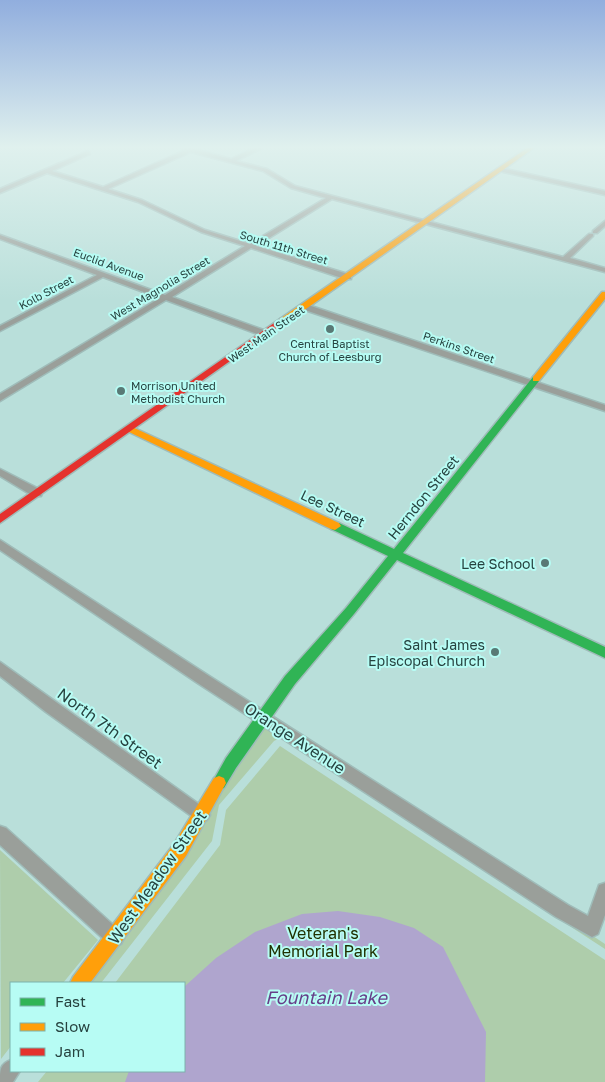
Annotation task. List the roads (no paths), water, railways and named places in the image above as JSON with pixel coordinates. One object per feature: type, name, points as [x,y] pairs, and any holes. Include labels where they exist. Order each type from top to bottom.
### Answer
[{"type":"street","name":"South 11th Street","points":[[134,198],[149,204],[202,232],[348,277]]},
{"type":"street","name":"West Magnolia Street","points":[[0,398],[329,198]]},
{"type":"street","points":[[337,198],[605,270]]},
{"type":"street","name":"West Main Street","points":[[0,519],[460,198]]},
{"type":"street","points":[[566,259],[605,223]]},
{"type":"street","name":"Euclid Avenue","points":[[0,237],[266,334]]},
{"type":"street","name":"Kolb Street","points":[[0,329],[104,274]]},
{"type":"street","name":"Herndon Street","points":[[262,717],[290,680],[350,611],[605,294]]},
{"type":"street","name":"Perkins Street","points":[[305,307],[605,408]]},
{"type":"street","name":"Lee Street","points":[[130,428],[605,653]]},
{"type":"street","points":[[0,472],[37,493]]},
{"type":"street","name":"Orange Avenue","points":[[0,544],[262,717],[562,911],[592,928],[605,891]]},
{"type":"street","name":"North 7th Street","points":[[0,668],[51,708],[202,815]]},
{"type":"street","name":"West Meadow Street","points":[[80,982],[180,850],[262,717]]},
{"type":"street","points":[[0,834],[115,938]]},
{"type":"street","points":[[1,1082],[10,1070]]},
{"type":"water","name":"Fountain Lake","points":[[338,911],[380,917],[414,928],[443,947],[486,1032],[485,1082],[125,1082],[129,1072],[185,1072],[185,986],[216,958],[255,932],[302,914]]},
{"type":"place","name":"Central Baptist Church of Leesburg","points":[[330,329]]},
{"type":"place","name":"Morrison United Methodist Church","points":[[121,391]]},
{"type":"place","name":"Lee School","points":[[545,563]]},
{"type":"place","name":"Saint James Episcopal Church","points":[[495,652]]},
{"type":"park label","name":"Veteran's Memorial Park","points":[[323,942]]}]
